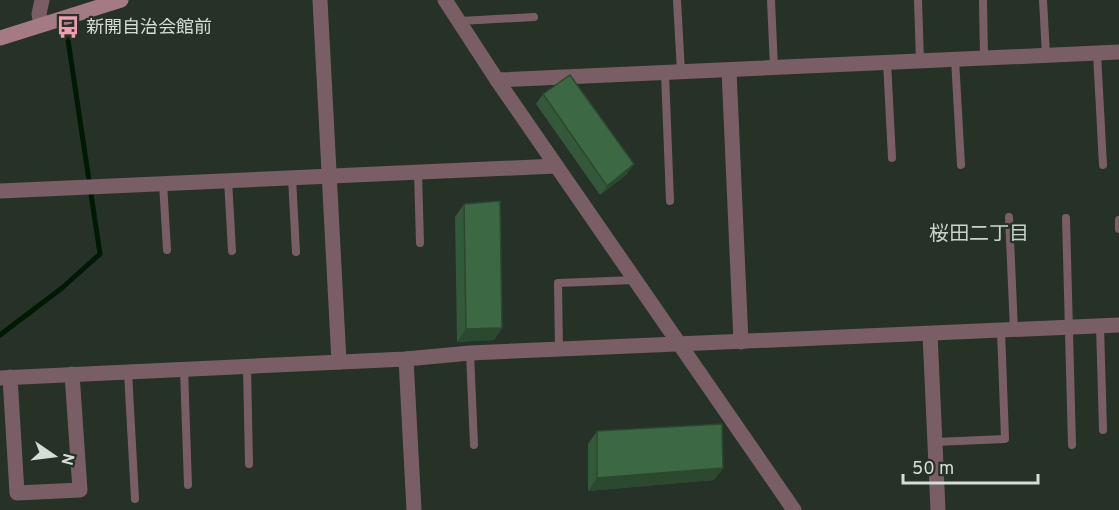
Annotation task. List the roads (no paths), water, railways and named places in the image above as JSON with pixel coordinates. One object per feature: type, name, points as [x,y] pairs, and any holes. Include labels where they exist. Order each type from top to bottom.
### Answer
[{"type":"street","points":[[41,24],[39,14],[42,0]]},
{"type":"street","points":[[0,38],[122,0]]},
{"type":"street","points":[[320,0],[339,362]]},
{"type":"street","points":[[445,0],[497,80],[794,510]]},
{"type":"street","points":[[497,80],[1119,52]]},
{"type":"street","points":[[729,70],[741,342]]},
{"type":"street","points":[[0,191],[556,166]]},
{"type":"street","points":[[72,374],[80,490],[17,493],[5,377],[406,359],[470,353],[1119,325]]},
{"type":"street","points":[[930,334],[938,510]]},
{"type":"street","points":[[406,359],[414,510]]},
{"type":"lane","points":[[677,0],[681,72]]},
{"type":"lane","points":[[771,0],[774,68]]},
{"type":"lane","points":[[918,0],[920,61]]},
{"type":"lane","points":[[983,0],[984,58]]},
{"type":"lane","points":[[1043,0],[1046,55]]},
{"type":"lane","points":[[460,21],[534,17]]},
{"type":"lane","points":[[1097,53],[1103,165]]},
{"type":"lane","points":[[955,59],[961,165]]},
{"type":"lane","points":[[887,63],[892,158]]},
{"type":"lane","points":[[665,73],[670,201]]},
{"type":"lane","points":[[418,172],[420,243]]},
{"type":"lane","points":[[292,177],[296,252]]},
{"type":"lane","points":[[228,180],[232,251]]},
{"type":"lane","points":[[163,183],[167,250]]},
{"type":"lane","points":[[935,442],[1005,439],[1009,217]]},
{"type":"lane","points":[[1066,218],[1072,445]]},
{"type":"lane","points":[[1119,220],[1119,229]]},
{"type":"lane","points":[[559,350],[558,283],[635,280]]},
{"type":"lane","points":[[1100,326],[1103,430]]},
{"type":"lane","points":[[470,353],[474,445]]},
{"type":"lane","points":[[247,366],[249,464]]},
{"type":"lane","points":[[184,369],[188,484]]},
{"type":"lane","points":[[128,372],[135,499]]},
{"type":"waterway","points":[[0,335],[62,288],[100,254],[68,40]]},
{"type":"place","name":"新開自治会館前","points":[[68,27]]},
{"type":"district","name":"桜田二丁目","points":[[979,233]]}]
